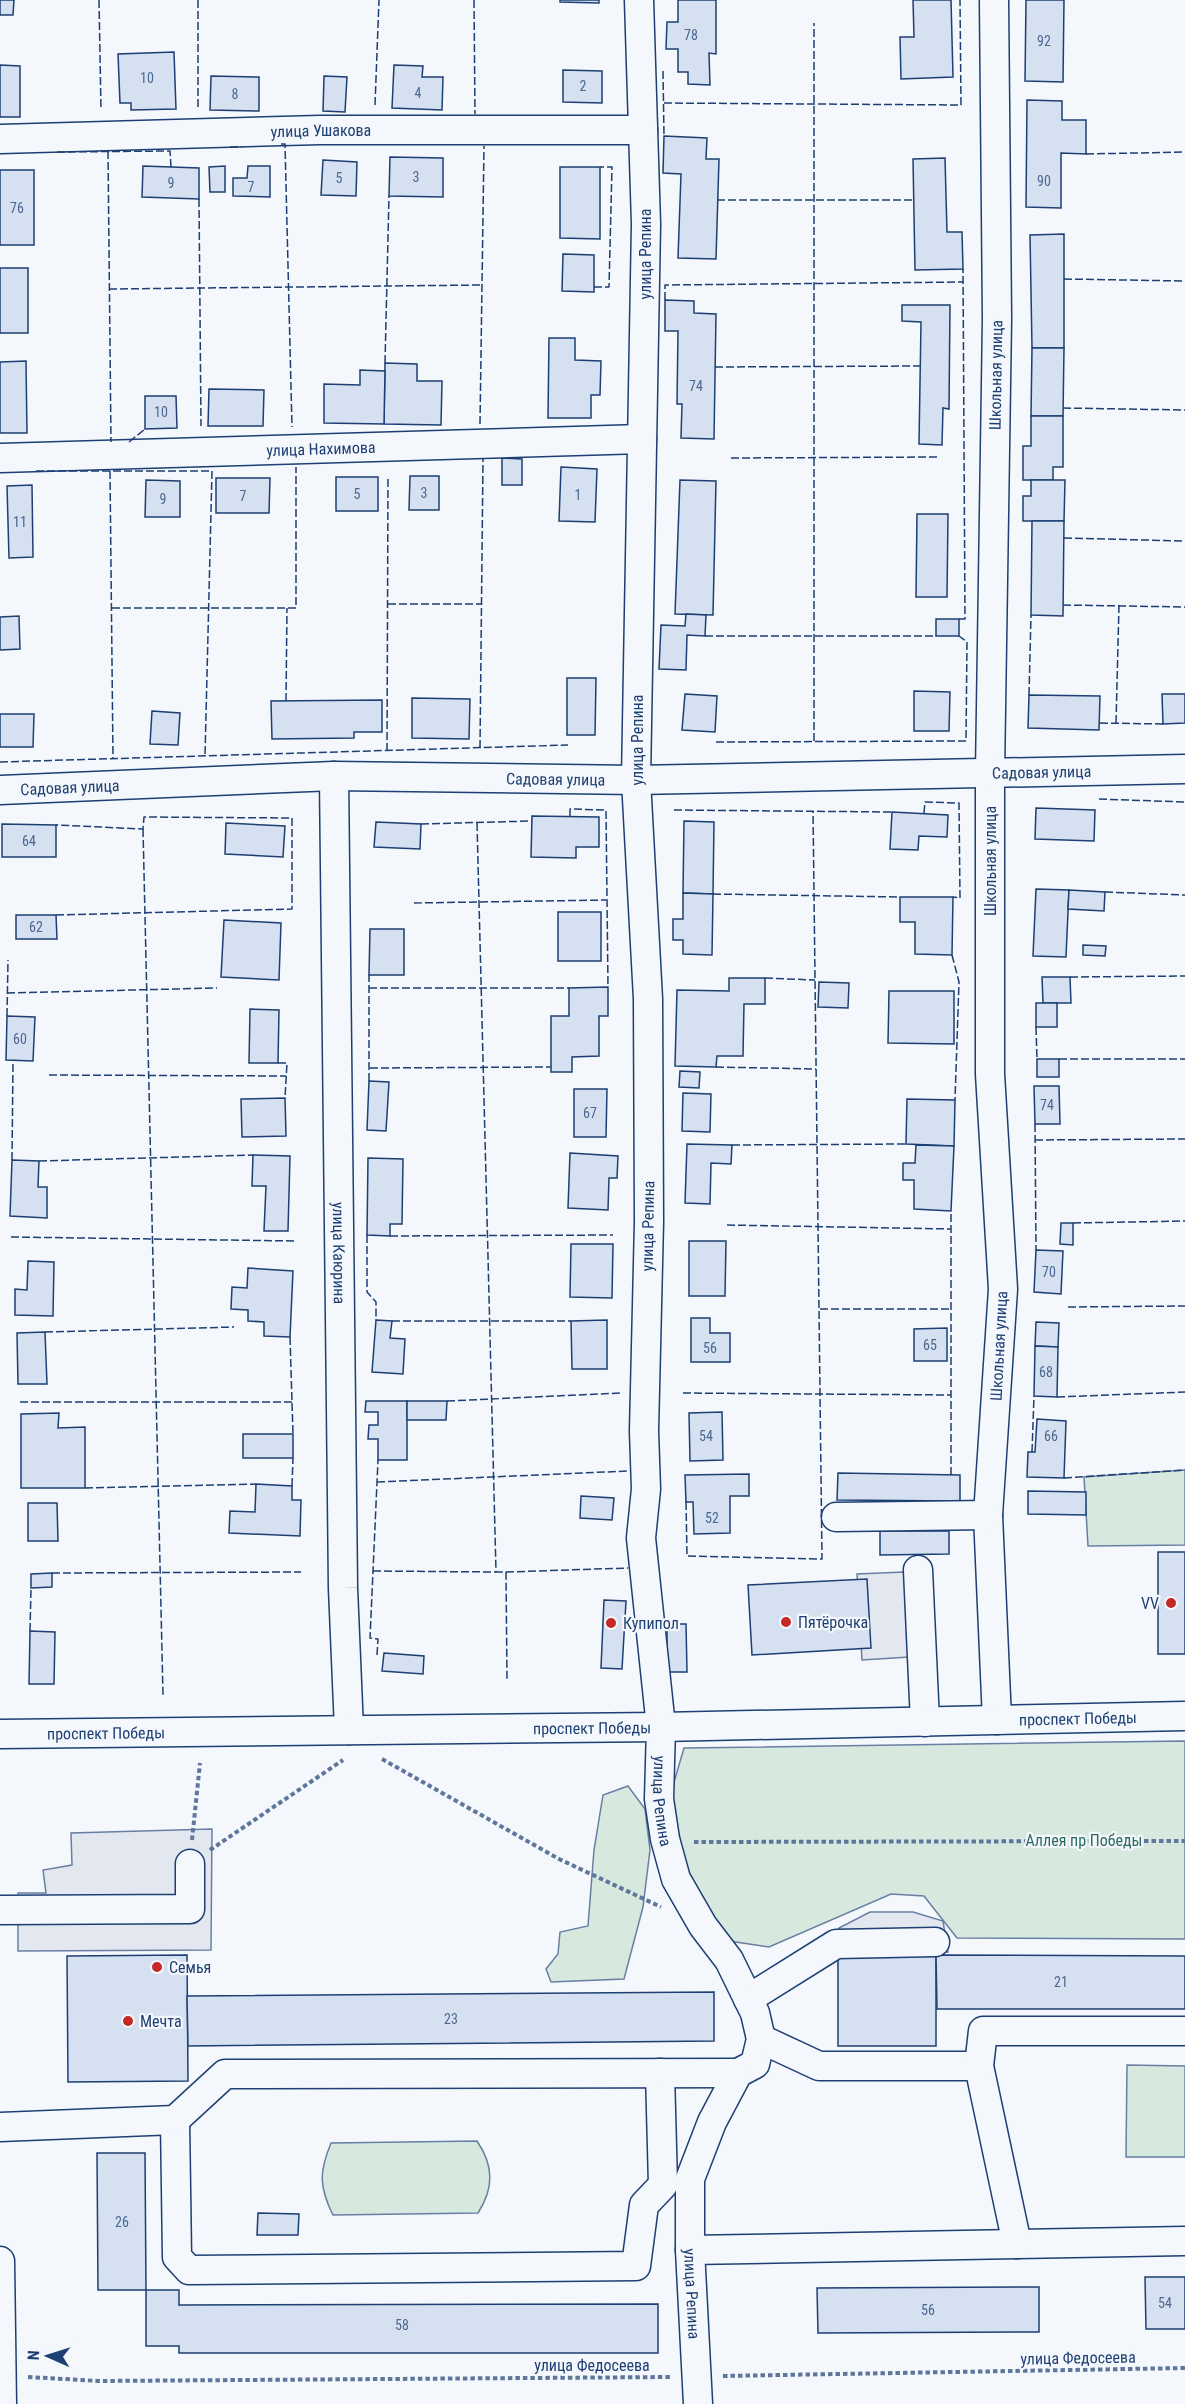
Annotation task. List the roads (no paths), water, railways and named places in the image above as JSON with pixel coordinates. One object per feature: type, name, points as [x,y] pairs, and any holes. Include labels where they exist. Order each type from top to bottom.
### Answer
[{"type":"street","name":"улица Репина","points":[[639,0],[646,224],[636,780],[648,1010],[649,1222],[644,1431],[646,1489],[641,1539],[661,1727],[659,1798],[666,1842],[675,1879],[703,1926],[729,1960],[755,2013],[761,2039],[755,2064],[738,2073],[712,2122],[690,2179],[690,2250],[698,2390]]},
{"type":"street","name":"Школьная улица","points":[[994,0],[997,319],[990,774],[990,1074],[1003,1289],[988,1515],[997,1720]]},
{"type":"street","name":"улица Ушакова","points":[[0,139],[320,130],[643,130]]},
{"type":"street","name":"улица Нахимова","points":[[0,458],[642,439]]},
{"type":"street","name":"Садовая улица","points":[[0,790],[334,777],[636,780],[1185,769]]},
{"type":"street","name":"улица Каюрина","points":[[334,777],[343,1588],[349,1730]]},
{"type":"street","points":[[836,1517],[988,1515]]},
{"type":"street","points":[[918,1570],[925,1722]]},
{"type":"street","name":"проспект Победы","points":[[0,1734],[661,1727],[1185,1716]]},
{"type":"street","points":[[0,1910],[190,1909],[190,1864]]},
{"type":"street","points":[[748,1999],[836,1944],[935,1942]]},
{"type":"street","points":[[1017,2244],[979,2066],[983,2031],[1185,2031]]},
{"type":"street","points":[[761,2039],[819,2066],[979,2066]]},
{"type":"street","points":[[175,2120],[177,2257],[189,2270],[636,2266],[644,2205],[663,2185],[660,2073]]},
{"type":"street","points":[[0,2127],[175,2120],[225,2074],[738,2073]]},
{"type":"street","points":[[690,2250],[1185,2241]]},
{"type":"street","points":[[0,2261],[2,2391]]},
{"type":"place","name":"VV","points":[[1171,1603]]},
{"type":"place","name":"Пятёрочка","points":[[786,1622]]},
{"type":"place","name":"Купипол","points":[[611,1623]]},
{"type":"place","name":"Семья","points":[[157,1967]]},
{"type":"place","name":"Мечта","points":[[128,2021]]},
{"type":"park label","name":"Аллея пр Победы","points":[[1084,1840]]}]
